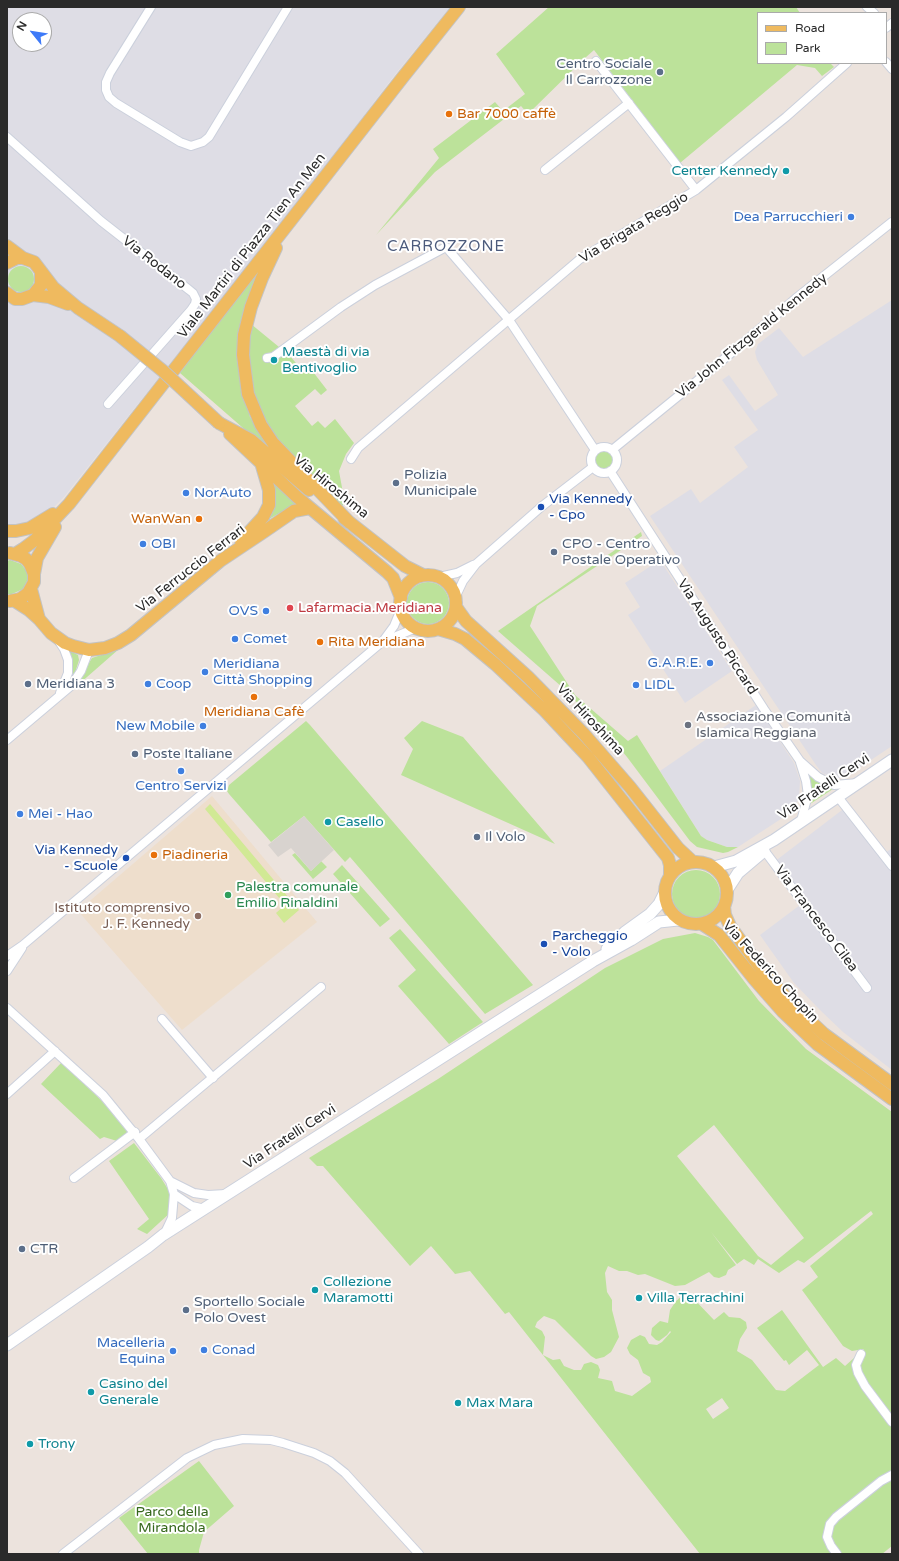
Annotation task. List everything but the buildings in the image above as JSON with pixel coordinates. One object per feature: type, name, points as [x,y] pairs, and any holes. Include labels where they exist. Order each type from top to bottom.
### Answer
[{"type":"main road","name":"Viale Martiri di Piazza Tien An Men","points":[[10,552],[23,550],[36,540],[69,504],[459,7]]},
{"type":"main road","points":[[283,231],[262,278],[249,314],[244,335],[243,355],[248,394],[261,425],[273,443],[350,523]]},
{"type":"main road","name":"Via Hiroshima","points":[[7,246],[23,258],[34,262],[53,287],[78,308],[120,336],[163,371],[261,464],[310,508],[390,575],[397,585],[406,620],[416,628],[427,631],[438,629],[455,634],[465,639],[498,667],[545,711],[588,757],[668,858],[670,874]]},
{"type":"main road","points":[[7,263],[17,258],[23,258]]},
{"type":"main road","points":[[28,297],[41,285],[41,272]]},
{"type":"main road","name":"Via Hiroshima","points":[[7,293],[15,298],[49,296],[78,308]]},
{"type":"main road","name":"Via Hiroshima","points":[[7,305],[28,297]]},
{"type":"main road","name":"Via Hiroshima","points":[[219,423],[251,440],[350,523],[405,566],[423,575],[439,577],[447,582],[452,588],[456,602],[469,624],[528,677],[584,734],[678,848],[693,862]]},
{"type":"main road","name":"Via Hiroshima","points":[[220,561],[263,517],[269,505],[267,478],[261,464]]},
{"type":"main road","name":"Viale Martiri di Piazza Tien An Men","points":[[31,589],[34,582],[37,558],[42,547],[69,504]]},
{"type":"main road","points":[[7,531],[16,531],[34,526],[69,504]]},
{"type":"main road","name":"Via Ferruccio Ferrari","points":[[57,638],[73,646],[89,650],[112,646],[131,635],[220,561],[294,511],[310,508]]},
{"type":"main road","name":"Viale Martiri di Piazza Tien An Men","points":[[10,552],[26,559],[34,574]]},
{"type":"main road","points":[[401,603],[404,590],[408,583],[423,575]]},
{"type":"main road","points":[[10,601],[24,596],[31,589]]},
{"type":"main road","points":[[31,589],[39,619]]},
{"type":"main road","points":[[10,601],[29,610],[57,638]]},
{"type":"main road","points":[[438,629],[450,620],[456,602]]},
{"type":"main road","name":"Via Fratelli Cervi","points":[[693,862],[707,863],[714,867],[736,861],[774,840],[892,760]]},
{"type":"main road","name":"Via Fratelli Cervi","points":[[724,906],[728,890],[738,873],[774,840]]},
{"type":"main road","points":[[670,874],[684,864],[693,862]]},
{"type":"main road","points":[[714,867],[721,873],[728,890]]},
{"type":"main road","name":"Via Fratelli Cervi","points":[[593,961],[625,932],[650,914],[664,894],[670,874]]},
{"type":"main road","points":[[664,894],[666,904],[671,913],[678,920]]},
{"type":"main road","points":[[702,924],[712,919],[724,906]]},
{"type":"main road","name":"Via Federico Chopin","points":[[724,906],[730,926],[765,974],[792,1004],[824,1034],[892,1084]]},
{"type":"main road","name":"Via Fratelli Cervi","points":[[7,1345],[163,1235],[230,1194],[593,961],[631,940],[659,922],[678,920],[686,923],[702,924]]},
{"type":"main road","name":"Via Federico Chopin","points":[[702,924],[719,935],[754,979],[783,1012],[816,1044],[892,1099]]},
{"type":"street","points":[[151,7],[110,73],[106,82],[106,90],[109,97],[116,103],[180,142],[191,146],[203,142],[210,137],[288,7]]},
{"type":"street","points":[[596,61],[696,190]]},
{"type":"street","name":"Via Brigata Reggio","points":[[351,459],[358,448],[580,259],[696,190],[786,117],[846,64]]},
{"type":"street","points":[[545,170],[629,103]]},
{"type":"street","name":"Via Rodano","points":[[7,137],[101,221],[188,288],[196,299],[191,310],[108,404]]},
{"type":"street","name":"Via John Fitzgerald Kennedy","points":[[612,450],[795,299],[892,222]]},
{"type":"street","points":[[267,358],[273,357],[375,285],[446,247],[509,320],[595,450],[592,464],[476,564],[463,581],[456,602]]},
{"type":"street","points":[[592,464],[599,472],[603,473],[610,471],[616,465],[616,457],[612,450],[602,447],[595,450]]},
{"type":"street","name":"Via Augusto Piccard","points":[[610,471],[759,702],[800,761],[818,777],[834,785],[858,782]]},
{"type":"street","points":[[439,577],[457,573],[476,564]]},
{"type":"street","points":[[7,956],[23,945],[382,642],[394,626],[401,603]]},
{"type":"street","points":[[382,642],[416,628]]},
{"type":"street","points":[[57,638],[64,649],[68,660],[68,674],[64,686],[57,698]]},
{"type":"street","points":[[7,740],[71,686],[81,671],[89,650]]},
{"type":"street","name":"Via Augusto Piccard","points":[[800,761],[808,794],[801,821]]},
{"type":"street","points":[[838,796],[892,866]]},
{"type":"street","name":"Via Francesco Cilea","points":[[764,850],[867,988]]},
{"type":"street","points":[[7,971],[23,945]]},
{"type":"street","points":[[74,1178],[137,1136],[213,1078],[321,987]]},
{"type":"street","points":[[7,1004],[9,1011],[103,1095],[137,1136],[170,1181],[174,1194],[172,1218],[163,1235]]},
{"type":"street","points":[[162,1019],[213,1078]]},
{"type":"street","points":[[7,1094],[55,1051]]},
{"type":"street","points":[[170,1181],[194,1193],[208,1195],[230,1194]]},
{"type":"street","points":[[174,1194],[192,1206],[205,1209]]},
{"type":"street","points":[[861,1354],[856,1365],[858,1373],[865,1386],[892,1422]]},
{"type":"street","points":[[63,1554],[187,1458],[214,1445],[243,1439],[271,1440],[283,1443],[314,1453],[335,1464],[419,1554]]},
{"type":"street","points":[[837,1554],[828,1542],[827,1537],[830,1524],[836,1517],[881,1481],[892,1475]]},
{"type":"shaded area","points":[[7,7],[450,7],[397,72],[287,216],[64,497],[50,511],[35,521],[7,527]]},
{"type":"shaded area","points":[[892,300],[892,746],[844,778],[835,778],[822,773],[816,765],[650,516],[691,489],[700,503],[748,467],[734,447],[758,430],[722,380],[729,375],[755,411],[778,395],[757,360],[755,352],[758,344],[779,328],[803,357]]},
{"type":"shaded area","points":[[660,560],[732,671],[685,703],[628,615],[640,607],[625,583]]},
{"type":"shaded area","points":[[756,705],[794,763],[800,781],[799,799],[790,813],[738,847],[727,847],[707,840],[701,836],[660,771]]},
{"type":"shaded area","name":"Istituto comprensivo J. F. Kennedy","points":[[212,796],[317,922],[182,1030],[78,911]]},
{"type":"shaded area","points":[[846,807],[884,854],[892,848],[892,1070],[843,1032],[820,1010],[794,983],[760,935],[804,902],[774,862]]},
{"type":"shaded area","points":[[304,816],[334,850],[311,871],[291,848],[278,857],[268,845]]},
{"type":"green space","points":[[549,7],[796,7],[799,12],[757,12],[757,64],[831,64],[834,67],[822,76],[815,68],[797,65],[680,163],[594,50],[528,114],[521,106],[435,172],[376,235],[439,158],[433,149],[495,102],[503,111],[525,94],[496,54]]},
{"type":"green space","points":[[265,260],[248,304],[242,389],[250,417],[274,455],[180,373]]},
{"type":"green space","points":[[21,266],[30,270],[34,279],[30,288],[21,292],[12,288],[8,279],[12,270]]},
{"type":"green space","points":[[251,324],[290,356],[301,369],[307,364],[327,390],[321,395],[315,389],[295,406],[312,426],[318,421],[325,428],[335,419],[354,443],[346,454],[339,471],[343,493],[347,500],[342,506],[284,449],[265,423],[255,403],[247,366]]},
{"type":"green space","points":[[604,451],[610,454],[613,460],[610,466],[604,469],[598,466],[595,460],[598,454]]},
{"type":"green space","points":[[274,480],[304,506],[297,506],[285,510],[269,519],[276,500]]},
{"type":"green space","points":[[641,532],[642,536],[537,606],[530,626],[575,695],[628,741],[637,735],[701,836],[707,840],[727,847],[738,847],[728,852],[723,853],[697,847],[690,841],[611,738],[562,687],[498,631]]},
{"type":"green space","points":[[10,560],[21,564],[28,575],[23,589],[12,594],[7,594],[7,561]]},
{"type":"green space","points":[[424,582],[432,582],[443,588],[449,599],[449,607],[443,618],[432,624],[424,624],[413,618],[407,607],[407,599],[413,588]]},
{"type":"green space","points":[[119,649],[79,684],[84,671],[92,658]]},
{"type":"green space","points":[[68,650],[78,655],[79,660],[75,673],[66,687]]},
{"type":"green space","points":[[306,721],[533,985],[485,1014],[350,857],[345,862],[304,816],[271,842],[229,794],[227,791],[229,785]]},
{"type":"green space","name":"Il Volo","points":[[422,721],[463,737],[555,844],[401,775],[413,749],[404,738]]},
{"type":"green space","points":[[800,761],[818,777],[839,785],[804,808],[808,794]]},
{"type":"green space","points":[[210,804],[299,910],[284,923],[276,913],[285,905],[205,809]]},
{"type":"green space","points":[[295,853],[311,871],[321,861],[327,867],[313,879],[292,855]]},
{"type":"green space","points":[[342,865],[390,919],[380,927],[333,874]]},
{"type":"green space","points":[[691,870],[701,870],[713,877],[720,889],[720,899],[713,911],[701,918],[691,918],[683,914],[676,907],[672,899],[672,889],[676,881],[683,874]]},
{"type":"green space","points":[[400,929],[483,1022],[449,1044],[398,986],[416,970],[389,938]]},
{"type":"green space","points":[[695,933],[713,940],[759,1001],[806,1049],[892,1112],[892,1546],[882,1554],[700,1554],[509,1312],[505,1314],[470,1271],[455,1274],[431,1246],[410,1266],[323,1166],[317,1166],[309,1158],[438,1079],[605,968],[663,939]],"holes":[[[714,1125],[804,1238],[771,1265],[758,1256],[677,1156]],[[871,1211],[873,1214],[810,1266],[818,1277],[802,1290],[843,1346],[852,1351],[864,1349],[845,1366],[836,1358],[823,1367],[782,1310],[757,1328],[789,1365],[807,1350],[819,1365],[785,1391],[776,1390],[752,1360],[737,1351],[740,1339],[747,1328],[746,1322],[740,1318],[729,1317],[724,1312],[714,1320],[691,1296],[686,1300],[682,1296],[676,1301],[670,1310],[668,1323],[660,1321],[652,1328],[651,1335],[659,1341],[670,1331],[671,1332],[662,1342],[657,1345],[649,1344],[645,1337],[640,1335],[631,1340],[627,1348],[630,1354],[638,1360],[643,1373],[650,1377],[651,1382],[632,1396],[615,1391],[612,1381],[598,1378],[600,1370],[598,1365],[591,1362],[584,1364],[581,1370],[574,1370],[564,1366],[560,1359],[553,1360],[543,1355],[545,1337],[542,1331],[535,1327],[537,1322],[544,1316],[555,1320],[591,1356],[596,1359],[604,1357],[611,1352],[619,1337],[612,1310],[612,1300],[607,1292],[605,1273],[608,1266],[619,1271],[627,1271],[638,1275],[645,1274],[675,1286],[685,1285],[709,1272],[714,1277],[719,1278],[726,1275],[728,1270],[736,1265],[711,1232],[737,1264],[744,1259],[754,1265],[758,1259],[779,1273],[798,1260],[804,1263]],[[722,1398],[729,1408],[713,1419],[706,1409]]]},
{"type":"green space","points":[[62,1062],[120,1119],[129,1133],[117,1141],[104,1137],[100,1139],[41,1084]]},
{"type":"green space","points":[[134,1143],[161,1178],[171,1194],[171,1212],[147,1234],[137,1229],[149,1219],[109,1161]]},
{"type":"green space","name":"Parco della Mirandola","points":[[199,1461],[234,1506],[204,1532],[199,1554],[148,1554],[119,1518]]},
{"type":"place","name":"Centro Sociale Il Carrozzone","points":[[660,72]]},
{"type":"place","name":"Bar 7000 caffè","points":[[449,114]]},
{"type":"place","name":"Center Kennedy","points":[[786,171]]},
{"type":"place","name":"Dea Parrucchieri","points":[[851,217]]},
{"type":"place","name":"Maestà di via Bentivoglio","points":[[274,360]]},
{"type":"place","name":"Polizia Municipale","points":[[396,483]]},
{"type":"place","name":"NorAuto","points":[[186,493]]},
{"type":"place","name":"Via Kennedy - Cpo","points":[[541,507]]},
{"type":"place","name":"WanWan","points":[[199,519]]},
{"type":"place","name":"OBI","points":[[143,544]]},
{"type":"place","name":"CPO - Centro Postale Operativo","points":[[554,552]]},
{"type":"place","name":"Lafarmacia.Meridiana","points":[[290,608]]},
{"type":"place","name":"OVS","points":[[266,611]]},
{"type":"place","name":"Comet","points":[[235,639]]},
{"type":"place","name":"Rita Meridiana","points":[[320,642]]},
{"type":"place","name":"G.A.R.E.","points":[[710,663]]},
{"type":"place","name":"Meridiana Città Shopping","points":[[205,672]]},
{"type":"place","name":"Meridiana 3","points":[[28,684]]},
{"type":"place","name":"Coop","points":[[148,684]]},
{"type":"place","name":"LIDL","points":[[636,685]]},
{"type":"place","name":"Meridiana Cafè","points":[[254,697]]},
{"type":"place","name":"Associazione Comunità Islamica Reggiana","points":[[688,725]]},
{"type":"place","name":"New Mobile","points":[[203,726]]},
{"type":"place","name":"Poste Italiane","points":[[135,754]]},
{"type":"place","name":"Centro Servizi","points":[[181,771]]},
{"type":"place","name":"Mei - Hao","points":[[20,814]]},
{"type":"place","name":"Casello","points":[[328,822]]},
{"type":"place","name":"Il Volo","points":[[477,837]]},
{"type":"place","name":"Piadineria","points":[[154,855]]},
{"type":"place","name":"Via Kennedy - Scuole","points":[[126,858]]},
{"type":"place","name":"Palestra comunale Emilio Rinaldini","points":[[228,895]]},
{"type":"place","name":"Istituto comprensivo J. F. Kennedy","points":[[198,916]]},
{"type":"place","name":"Parcheggio - Volo","points":[[544,944]]},
{"type":"place","name":"CTR","points":[[22,1249]]},
{"type":"place","name":"Collezione Maramotti","points":[[315,1290]]},
{"type":"place","name":"Villa Terrachini","points":[[639,1298]]},
{"type":"place","name":"Sportello Sociale Polo Ovest","points":[[186,1310]]},
{"type":"place","name":"Conad","points":[[204,1350]]},
{"type":"place","name":"Macelleria Equina","points":[[173,1351]]},
{"type":"place","name":"Casino del Generale","points":[[91,1392]]},
{"type":"place","name":"Max Mara","points":[[458,1403]]},
{"type":"place","name":"Trony","points":[[30,1444]]},
{"type":"district","name":"CARROZZONE","points":[[446,247]]}]
